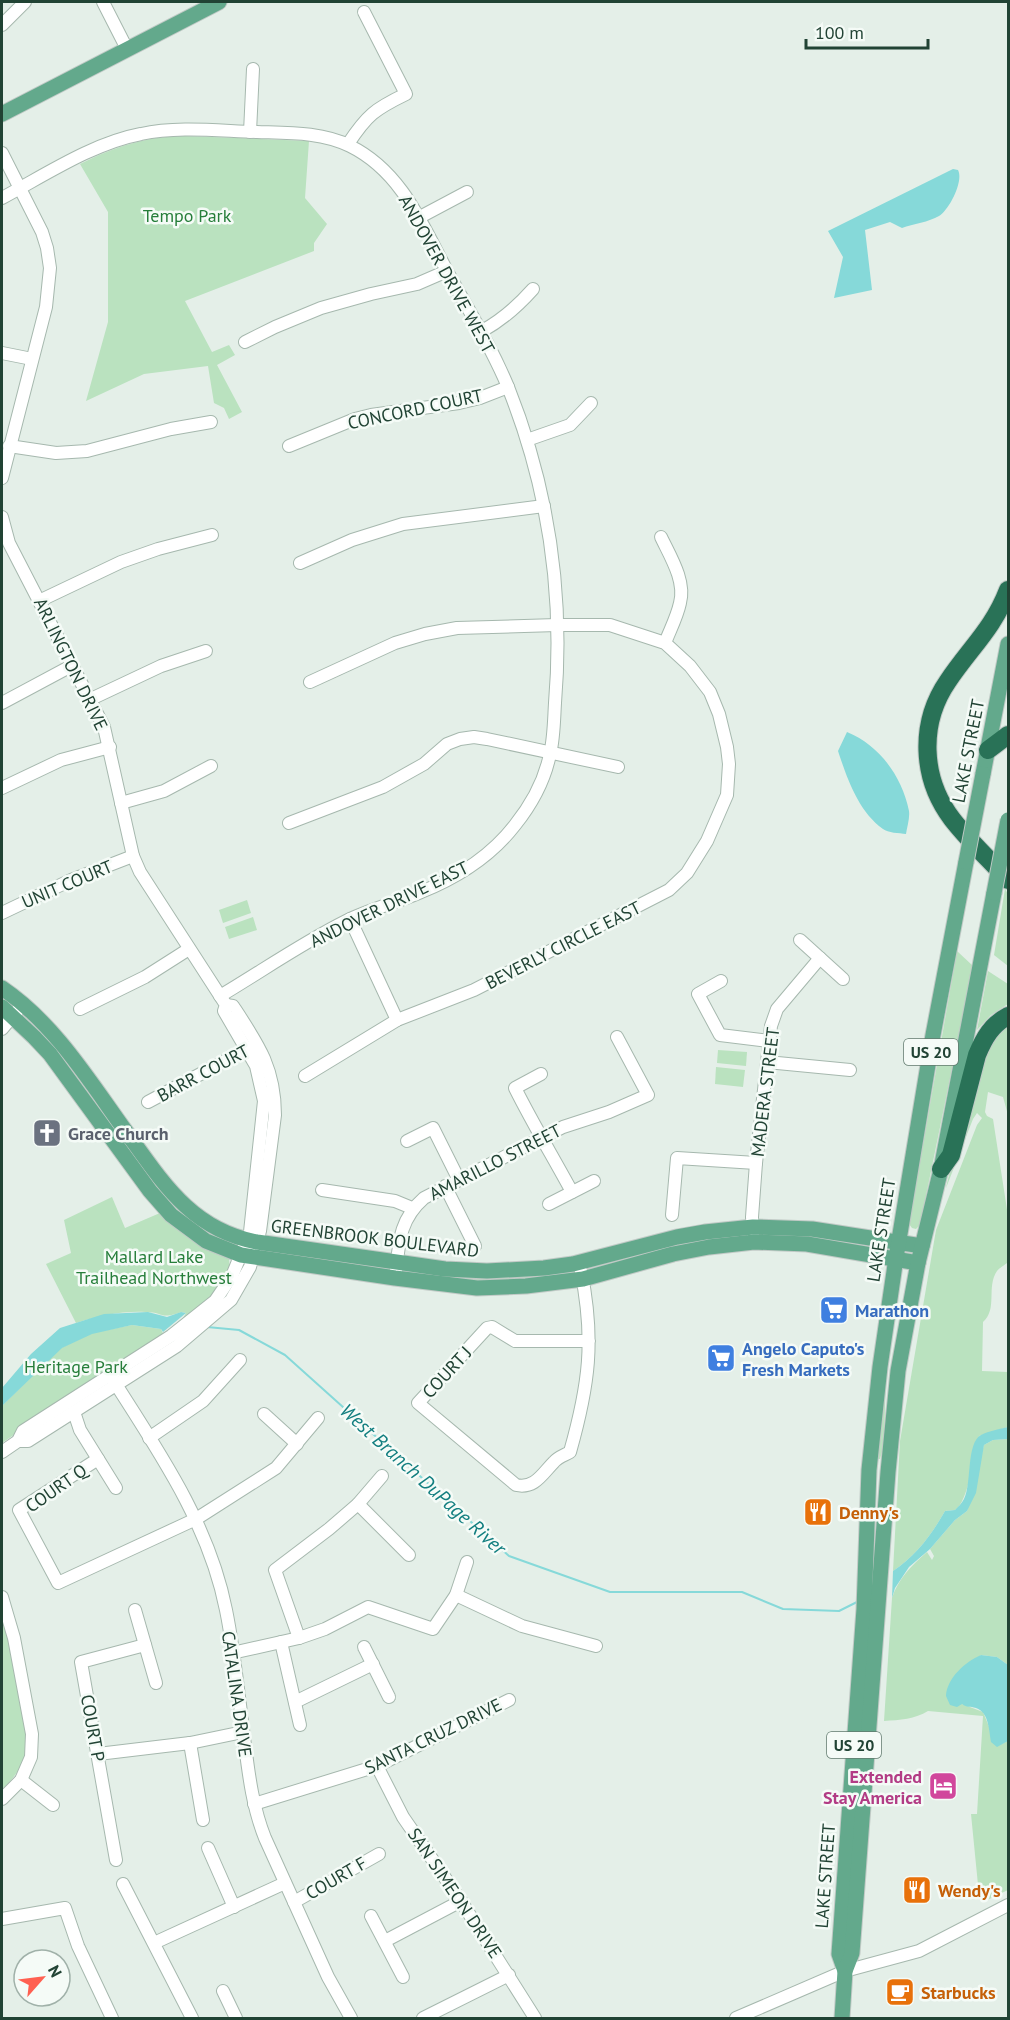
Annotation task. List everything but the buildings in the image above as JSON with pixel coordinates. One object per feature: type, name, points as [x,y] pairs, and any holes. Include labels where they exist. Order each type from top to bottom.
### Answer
[{"type":"highway","points":[[1008,590],[993,624],[947,682],[935,705],[928,727],[927,750],[936,790],[947,811],[1008,880]]},
{"type":"highway","points":[[988,750],[1008,735]]},
{"type":"highway","points":[[941,1168],[951,1155],[983,1040],[991,1029],[1008,1016]]},
{"type":"main road","points":[[2,114],[219,2]]},
{"type":"main road","name":"LAKE STREET","points":[[872,1589],[871,1459],[880,1367],[933,1035],[1008,644]]},
{"type":"main road","name":"LAKE STREET","points":[[842,2019],[845,1971],[852,1953],[872,1589],[898,1371],[918,1263],[941,1168],[1008,820]]},
{"type":"main road","name":"GREENBROOK BOULEVARD","points":[[2,988],[23,1004],[61,1043],[176,1198],[209,1225],[249,1249],[397,1262],[445,1269],[487,1271],[544,1268],[580,1263],[684,1235],[753,1234],[812,1229],[922,1246]]},
{"type":"main road","name":"GREENBROOK BOULEVARD","points":[[7,1012],[50,1054],[150,1191],[171,1215],[206,1241],[395,1278],[477,1287],[526,1286],[583,1279],[753,1234],[918,1263]]},
{"type":"street","points":[[2,25],[25,2]]},
{"type":"street","points":[[103,2],[127,49]]},
{"type":"street","points":[[348,144],[370,114],[406,94],[364,12]]},
{"type":"street","points":[[250,132],[253,69]]},
{"type":"street","name":"ANDOVER DRIVE WEST","points":[[2,198],[96,149],[130,136],[165,130],[314,135],[348,144],[389,175],[420,217],[447,271],[482,331],[508,387],[527,440],[544,506]]},
{"type":"street","points":[[2,153],[42,232],[50,268],[49,292],[2,478]]},
{"type":"street","points":[[420,217],[467,192]]},
{"type":"street","points":[[245,342],[321,308],[417,284],[447,271]]},
{"type":"street","points":[[482,331],[499,322],[514,310],[533,290]]},
{"type":"street","points":[[2,353],[32,359]]},
{"type":"street","name":"CONCORD COURT","points":[[289,446],[355,419],[459,403],[508,387]]},
{"type":"street","points":[[527,440],[570,425],[591,404]]},
{"type":"street","points":[[9,446],[56,453],[87,452],[171,429],[211,422]]},
{"type":"street","points":[[300,563],[352,540],[403,524],[544,506]]},
{"type":"street","name":"ANDOVER DRIVE EAST","points":[[223,1001],[307,943],[350,919],[440,884],[468,867],[495,847],[527,808],[551,753],[557,682],[557,625],[553,560],[544,506]]},
{"type":"street","name":"ARLINGTON DRIVE","points":[[2,517],[9,543],[104,727],[133,856],[140,872],[223,1001],[224,1011],[271,1072],[275,1115],[261,1231],[249,1249]]},
{"type":"street","points":[[39,601],[121,561],[212,535]]},
{"type":"street","points":[[309,682],[386,647],[425,634],[457,628],[610,625],[666,643],[681,602],[681,590],[673,562],[661,537]]},
{"type":"street","name":"BEVERLY CIRCLE EAST","points":[[305,1076],[397,1020],[474,990],[662,895],[687,873],[706,842],[727,795],[729,771],[727,747],[710,692],[690,666],[666,643]]},
{"type":"street","points":[[91,699],[161,666],[206,651]]},
{"type":"street","points":[[2,703],[74,665]]},
{"type":"street","points":[[289,823],[383,787],[424,764],[447,744],[460,739],[474,737],[487,739],[618,767]]},
{"type":"street","points":[[2,788],[61,760],[110,747]]},
{"type":"street","points":[[121,803],[164,791],[211,766]]},
{"type":"street","name":"UNIT COURT","points":[[2,913],[71,880],[133,856]]},
{"type":"street","points":[[350,919],[397,1020]]},
{"type":"street","points":[[800,940],[843,979]]},
{"type":"street","points":[[80,1009],[145,977],[189,949]]},
{"type":"street","name":"MADERA STREET","points":[[753,1234],[756,1163],[771,1026],[777,1009],[820,958]]},
{"type":"street","points":[[721,981],[698,994],[720,1035],[769,1041]]},
{"type":"street","points":[[2,1029],[7,1012],[23,1004]]},
{"type":"street","name":"AMARILLO STREET","points":[[395,1278],[401,1233],[412,1208],[424,1198],[563,1127],[609,1112],[648,1095],[617,1037]]},
{"type":"street","name":"BARR COURT","points":[[148,1102],[252,1047]]},
{"type":"street","points":[[767,1062],[850,1070]]},
{"type":"street","points":[[541,1074],[515,1088],[572,1192]]},
{"type":"street","points":[[407,1141],[433,1128],[459,1180]]},
{"type":"street","points":[[672,1215],[677,1158],[756,1163]]},
{"type":"street","points":[[549,1204],[594,1181]]},
{"type":"street","points":[[445,1186],[475,1246]]},
{"type":"street","points":[[322,1190],[396,1201],[412,1208]]},
{"type":"street","points":[[18,1441],[28,1441],[74,1412],[201,1313],[223,1291],[249,1249]]},
{"type":"street","points":[[2,1452],[18,1441],[22,1431],[186,1339],[231,1300],[250,1267],[249,1249]]},
{"type":"street","points":[[580,1263],[589,1321],[589,1341]]},
{"type":"street","name":"COURT J","points":[[488,1328],[515,1341],[589,1341],[587,1385],[570,1452],[556,1460],[535,1483],[524,1487],[516,1485],[418,1403],[488,1328]]},
{"type":"street","points":[[149,1438],[203,1401],[240,1360]]},
{"type":"street","name":"CATALINA DRIVE","points":[[113,1380],[196,1519],[210,1551],[219,1581],[254,1804],[261,1830],[328,1977],[351,2019]]},
{"type":"street","name":"COURT Q","points":[[74,1412],[80,1430],[116,1488]]},
{"type":"street","points":[[264,1414],[297,1444]]},
{"type":"street","points":[[196,1519],[276,1468],[318,1418]]},
{"type":"street","name":"COURT Q","points":[[98,1459],[19,1510],[58,1583],[196,1519]]},
{"type":"street","points":[[299,1638],[274,1570],[358,1504],[382,1476]]},
{"type":"street","points":[[358,1504],[409,1555]]},
{"type":"street","points":[[232,1653],[299,1638],[325,1629],[368,1607],[433,1629],[456,1595],[467,1562]]},
{"type":"street","points":[[456,1595],[522,1626],[596,1646]]},
{"type":"street","points":[[2,1597],[14,1638],[31,1728],[31,1757],[21,1780],[2,1799]]},
{"type":"street","points":[[135,1610],[156,1683]]},
{"type":"street","points":[[281,1642],[300,1725]]},
{"type":"street","name":"COURT P","points":[[116,1860],[81,1662],[145,1645]]},
{"type":"street","points":[[364,1647],[388,1697]]},
{"type":"street","points":[[295,1702],[373,1664]]},
{"type":"street","name":"SANTA CRUZ DRIVE","points":[[254,1804],[377,1766],[509,1700]]},
{"type":"street","points":[[98,1754],[190,1743],[243,1732]]},
{"type":"street","points":[[190,1743],[204,1820]]},
{"type":"street","name":"SAN SIMEON DRIVE","points":[[377,1766],[403,1817],[461,1900],[536,2019]]},
{"type":"street","points":[[21,1780],[53,1805]]},
{"type":"street","points":[[208,1848],[234,1906]]},
{"type":"street","name":"COURT F","points":[[294,1902],[379,1854]]},
{"type":"street","points":[[154,1944],[285,1883]]},
{"type":"street","points":[[123,1884],[192,2019]]},
{"type":"street","points":[[385,1941],[461,1900]]},
{"type":"street","points":[[736,2019],[845,1971],[919,1951],[1008,1905]]},
{"type":"street","points":[[2,1919],[65,1908],[78,1946],[112,2019]]},
{"type":"street","points":[[371,1916],[403,1977]]},
{"type":"street","points":[[423,2019],[509,1975]]},
{"type":"street","points":[[223,1991],[236,2019]]},
{"type":"green space","name":"Tempo Park","points":[[185,136],[309,141],[305,198],[327,224],[314,243],[314,251],[185,301],[212,352],[229,345],[235,355],[217,365],[242,412],[229,419],[224,408],[214,403],[208,366],[144,374],[86,401],[108,322],[108,212],[80,164],[105,152],[131,144],[157,138]]},
{"type":"green space","points":[[1005,889],[1008,894],[1008,966],[994,955]]},
{"type":"green space","points":[[247,900],[251,913],[223,923],[219,910]]},
{"type":"green space","points":[[253,917],[257,930],[229,939],[225,927]]},
{"type":"green space","points":[[957,951],[973,966],[920,1225],[916,1229],[909,1224]]},
{"type":"green space","points":[[988,971],[1008,984],[1008,1004],[991,1015],[977,1030]]},
{"type":"green space","points":[[1008,1025],[1008,1115],[1003,1097],[988,1092],[985,1112],[993,1119],[1008,1216],[1008,1262],[998,1270],[992,1284],[990,1311],[983,1322],[982,1371],[1008,1372],[1008,1427],[979,1436],[967,1488],[960,1505],[955,1510],[945,1511],[923,1544],[893,1571],[900,1441],[936,1230],[977,1125],[982,1118],[977,1113],[973,1119],[946,1188],[977,1075],[997,1036]]},
{"type":"green space","points":[[718,1050],[747,1052],[746,1066],[717,1063]]},
{"type":"green space","points":[[716,1067],[745,1070],[743,1087],[715,1084]]},
{"type":"green space","name":"Mallard Lake Trailhead Northwest","points":[[112,1197],[125,1228],[160,1213],[229,1259],[229,1269],[221,1287],[182,1320],[186,1313],[165,1316],[151,1312],[127,1312],[76,1323],[46,1264],[71,1253],[64,1220]]},
{"type":"green space","points":[[419,1270],[565,1271],[566,1276],[488,1282],[417,1276]]},
{"type":"green space","name":"Heritage Park","points":[[132,1325],[161,1329],[165,1338],[67,1398],[2,1443],[2,1406],[61,1348],[92,1333]]},
{"type":"green space","points":[[886,1370],[884,1445],[880,1459],[877,1459]]},
{"type":"green space","points":[[1008,1439],[1008,1665],[997,1657],[981,1655],[949,1685],[962,1704],[983,1712],[997,1746],[1008,1741],[1008,1890],[983,1902],[979,1895],[971,1814],[977,1814],[983,1716],[928,1711],[902,1720],[884,1721],[892,1598],[895,1591],[906,1573],[927,1552],[932,1560],[934,1556],[930,1549],[955,1520],[967,1511],[984,1445],[993,1440]]},
{"type":"green space","points":[[2,1611],[20,1686],[27,1739],[25,1757],[20,1767],[2,1789]]},
{"type":"water","points":[[953,169],[958,170],[957,188],[947,208],[939,216],[902,228],[890,222],[865,230],[872,290],[834,298],[843,257],[828,231]]},
{"type":"water","points":[[847,732],[879,753],[895,774],[909,811],[906,834],[883,829],[874,822],[860,804],[838,751]]},
{"type":"water","points":[[148,1312],[167,1317],[181,1312],[186,1313],[163,1332],[161,1329],[132,1325],[92,1334],[62,1348],[2,1406],[2,1388],[31,1354],[60,1328],[104,1314]]},
{"type":"water","points":[[1008,1427],[1008,1439],[993,1440],[984,1445],[976,1493],[967,1511],[955,1520],[930,1549],[909,1567],[895,1588],[892,1598],[893,1571],[923,1544],[945,1511],[955,1510],[964,1499],[976,1439],[994,1430]]},
{"type":"water","points":[[981,1655],[997,1657],[1008,1665],[1008,1741],[997,1747],[991,1742],[984,1713],[962,1704],[957,1707],[950,1705],[946,1696],[947,1689],[958,1671]]},
{"type":"waterway","name":"West Branch DuPage River","points":[[207,1327],[239,1330],[285,1355],[509,1556],[610,1592],[742,1592],[783,1609],[839,1611],[859,1601]]},
{"type":"place","name":"Grace Church","points":[[47,1133]]},
{"type":"place","name":"Marathon","points":[[834,1310]]},
{"type":"place","name":"Angelo Caputo's Fresh Markets","points":[[721,1358]]},
{"type":"place","name":"Denny's","points":[[818,1512]]},
{"type":"place","name":"Extended Stay America","points":[[943,1786]]},
{"type":"place","name":"Wendy's","points":[[917,1890]]},
{"type":"place","name":"Starbucks","points":[[900,1992]]}]
